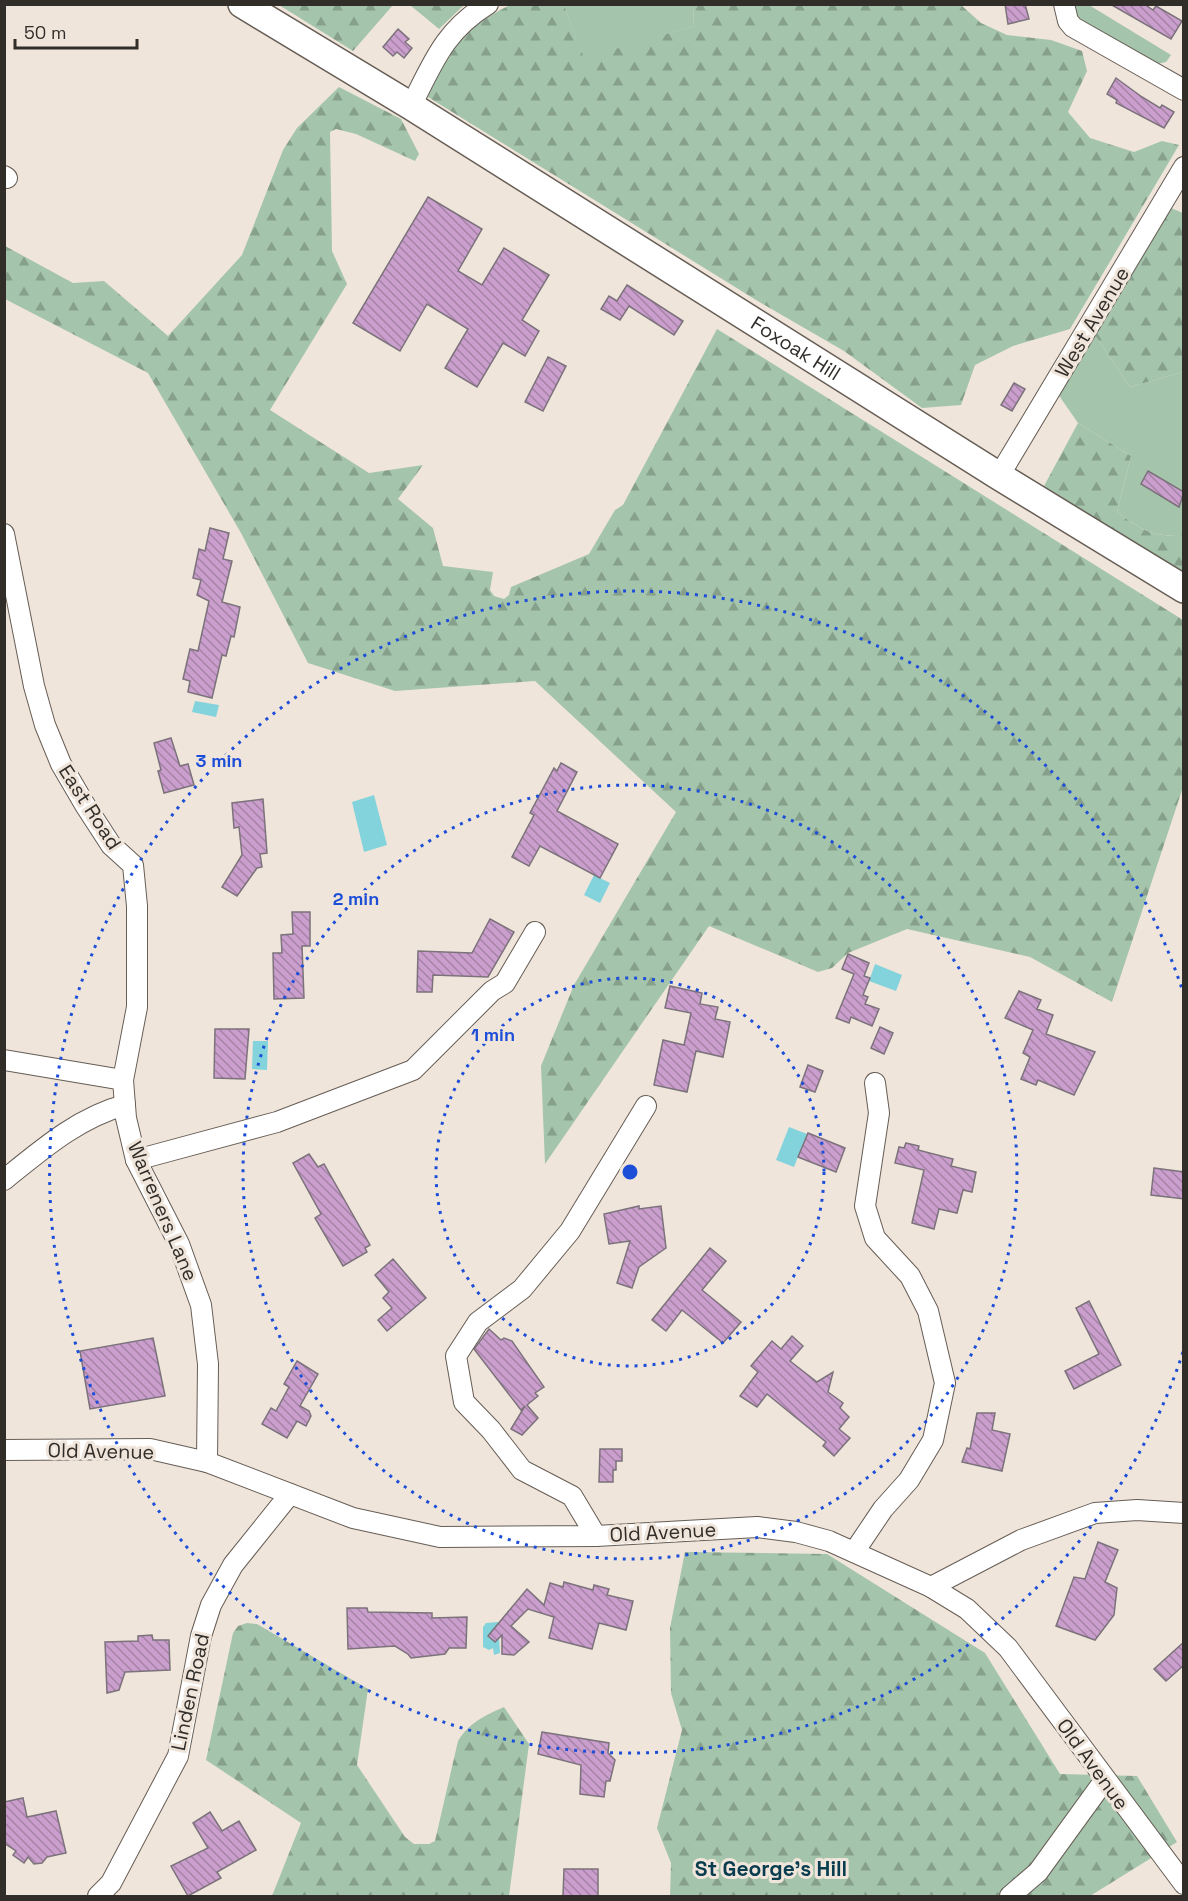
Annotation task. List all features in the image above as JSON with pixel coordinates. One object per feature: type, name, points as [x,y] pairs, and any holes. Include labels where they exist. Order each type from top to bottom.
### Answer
[{"type":"main road","name":"Foxoak Hill","points":[[242,4],[411,106],[999,476],[1184,589]]},
{"type":"street","points":[[411,106],[448,36],[458,25],[488,4]]},
{"type":"street","points":[[1064,4],[1068,21],[1073,27],[1184,90]]},
{"type":"street","name":"West Avenue","points":[[999,476],[1184,167]]},
{"type":"street","name":"East Road","points":[[4,534],[34,686],[45,725],[61,764],[85,805],[111,844],[133,865],[137,906],[137,1007],[123,1080]]},
{"type":"street","points":[[136,1160],[277,1122],[413,1070],[492,991],[505,983],[535,932]]},
{"type":"street","points":[[4,1060],[123,1080]]},
{"type":"street","name":"Warreners Lane","points":[[123,1080],[125,1105],[136,1160],[180,1244],[201,1305],[208,1364],[207,1462]]},
{"type":"street","points":[[854,1552],[883,1509],[909,1480],[933,1440],[945,1383],[928,1311],[910,1276],[875,1238],[865,1206],[879,1113],[875,1083]]},
{"type":"street","points":[[4,1180],[78,1125],[101,1111],[125,1105]]},
{"type":"street","points":[[596,1536],[572,1496],[522,1470],[491,1430],[464,1402],[456,1356],[478,1322],[522,1289],[570,1231],[646,1106]]},
{"type":"street","name":"Old Avenue","points":[[4,1450],[150,1449],[207,1462],[353,1518],[440,1537],[596,1536],[756,1527],[796,1532],[829,1541],[931,1587],[967,1609],[1008,1648],[1104,1780],[1184,1884]]},
{"type":"street","name":"Linden Road","points":[[98,1896],[111,1883],[178,1756],[201,1635],[211,1605],[233,1565],[290,1494]]},
{"type":"street","points":[[931,1587],[1020,1540],[1095,1513],[1137,1510],[1184,1513]]},
{"type":"street","points":[[1010,1896],[1038,1872],[1104,1780]]},
{"type":"green space","points":[[279,5],[393,5],[353,51]]},
{"type":"green space","points":[[410,5],[464,5],[439,29]]},
{"type":"green space","points":[[510,5],[564,5],[584,58],[694,26],[693,5],[961,5],[981,23],[1007,35],[1051,40],[1082,51],[1087,71],[1068,112],[1090,138],[1134,152],[1162,141],[1179,145],[1070,329],[1013,346],[975,365],[961,405],[922,408],[844,351],[756,300],[428,97],[435,80],[459,42],[481,22]]},
{"type":"green space","points":[[564,5],[693,5],[694,26],[584,59]]},
{"type":"green space","points":[[1071,5],[1089,5],[1171,55],[1166,62],[1157,64],[1077,18]]},
{"type":"green space","points":[[339,87],[401,119],[419,154],[415,161],[356,134],[336,129],[330,132],[332,251],[347,284],[270,410],[369,473],[423,465],[398,499],[433,528],[443,566],[493,572],[490,590],[494,596],[504,599],[509,595],[511,587],[589,554],[615,510],[623,505],[717,329],[1183,620],[1183,787],[1112,1002],[1030,957],[907,929],[848,953],[832,968],[818,972],[709,926],[545,1164],[541,1066],[574,985],[676,812],[535,681],[395,691],[308,663],[241,533],[148,373],[5,299],[5,246],[73,283],[104,281],[168,336],[242,255],[283,150],[297,128]]},
{"type":"green space","points":[[1161,204],[1183,213],[1183,372],[1130,387],[1089,326]]},
{"type":"green space","points":[[1089,326],[1130,387],[1183,372],[1182,536],[1162,535],[1147,531],[1117,512],[1131,456],[1078,423],[1053,387]]},
{"type":"green space","points":[[1078,423],[1131,456],[1117,512],[1140,528],[1154,533],[1181,536],[1183,532],[1183,577],[1044,486]]},
{"type":"green space","points":[[685,1552],[827,1554],[985,1653],[1060,1774],[1137,1776],[1177,1842],[1090,1896],[670,1896],[671,1863],[657,1828],[682,1730],[671,1693],[670,1628]]},
{"type":"green space","points":[[247,1623],[257,1624],[368,1689],[357,1765],[405,1837],[414,1844],[429,1844],[435,1841],[458,1741],[473,1724],[504,1707],[529,1744],[509,1896],[272,1896],[301,1823],[206,1760],[233,1633],[238,1626]]},
{"type":"water","points":[[195,701],[219,705],[216,717],[192,712]]},
{"type":"water","points":[[374,795],[387,845],[364,852],[352,802]]},
{"type":"water","points":[[594,875],[610,883],[600,903],[584,895]]},
{"type":"water","points":[[875,964],[902,975],[896,991],[869,981]]},
{"type":"water","points":[[253,1041],[268,1041],[267,1070],[252,1069]]},
{"type":"water","points":[[789,1127],[807,1134],[794,1167],[776,1160]]},
{"type":"water","points":[[498,1622],[500,1653],[494,1655],[493,1648],[489,1650],[483,1647],[483,1627],[486,1623]]},
{"type":"building","points":[[1005,4],[1025,4],[1029,19],[1008,24]]},
{"type":"building","points":[[1110,4],[1144,4],[1153,10],[1156,6],[1182,21],[1171,39]]},
{"type":"building","points":[[398,29],[409,39],[405,42],[412,48],[404,58],[397,52],[393,56],[383,47]]},
{"type":"building","points":[[1116,78],[1160,108],[1162,105],[1174,112],[1164,128],[1116,103],[1117,100],[1107,94]]},
{"type":"building","points":[[428,197],[482,229],[458,271],[482,285],[504,248],[549,275],[522,320],[539,331],[525,356],[503,343],[477,387],[445,368],[468,329],[427,304],[400,351],[353,323]]},
{"type":"building","points":[[627,285],[683,321],[674,335],[629,306],[620,320],[601,309],[609,296],[617,301]]},
{"type":"building","points":[[548,357],[566,366],[543,411],[525,402]]},
{"type":"building","points":[[1014,383],[1025,389],[1012,411],[1001,405]]},
{"type":"building","points":[[1148,471],[1184,492],[1179,507],[1141,484]]},
{"type":"building","points":[[210,528],[229,533],[223,559],[232,561],[222,602],[240,607],[234,637],[231,636],[226,656],[222,655],[212,698],[188,692],[190,681],[183,679],[190,649],[198,651],[209,601],[197,595],[201,580],[193,578],[199,549],[205,551]]},
{"type":"building","points":[[171,738],[180,766],[188,764],[194,785],[164,793],[154,743]]},
{"type":"building","points":[[561,763],[577,772],[557,811],[618,844],[600,878],[540,846],[529,866],[512,857],[534,815],[530,813],[554,768],[557,771]]},
{"type":"building","points":[[263,799],[267,853],[260,854],[262,867],[257,868],[237,896],[222,887],[242,855],[239,827],[234,828],[232,803]]},
{"type":"building","points":[[292,912],[310,912],[310,946],[302,946],[304,998],[274,999],[273,953],[282,953],[281,935],[293,934]]},
{"type":"building","points":[[490,919],[514,932],[488,977],[433,975],[432,992],[417,992],[418,951],[472,953]]},
{"type":"building","points":[[848,954],[869,963],[864,976],[870,978],[863,995],[868,997],[865,1004],[879,1009],[872,1026],[851,1017],[849,1023],[836,1018],[854,974],[842,969]]},
{"type":"building","points":[[670,986],[702,993],[700,1004],[718,1007],[715,1019],[730,1022],[723,1057],[696,1051],[687,1092],[654,1085],[663,1040],[684,1045],[691,1013],[665,1008]]},
{"type":"building","points":[[1019,991],[1041,1000],[1037,1009],[1053,1015],[1046,1034],[1095,1052],[1074,1095],[1038,1080],[1036,1085],[1021,1079],[1030,1057],[1023,1053],[1033,1030],[1005,1018]]},
{"type":"building","points":[[880,1027],[893,1033],[884,1054],[871,1048]]},
{"type":"building","points":[[215,1029],[249,1029],[245,1079],[214,1078]]},
{"type":"building","points":[[808,1065],[823,1071],[815,1092],[800,1087]]},
{"type":"building","points":[[808,1133],[845,1148],[836,1172],[798,1157]]},
{"type":"building","points":[[906,1143],[919,1146],[918,1150],[953,1159],[951,1166],[976,1172],[972,1192],[963,1190],[957,1213],[939,1209],[934,1229],[912,1223],[924,1170],[895,1163],[899,1147],[904,1148]]},
{"type":"building","points":[[309,1154],[318,1167],[324,1164],[370,1245],[365,1248],[367,1252],[343,1266],[315,1218],[321,1214],[293,1163]]},
{"type":"building","points":[[1154,1168],[1184,1172],[1184,1199],[1151,1195]]},
{"type":"building","points":[[639,1206],[639,1209],[661,1206],[666,1248],[639,1267],[632,1288],[617,1283],[630,1241],[609,1244],[604,1214]]},
{"type":"building","points":[[710,1248],[726,1261],[702,1290],[741,1322],[723,1343],[682,1310],[666,1331],[652,1320]]},
{"type":"building","points":[[393,1259],[426,1298],[387,1331],[378,1320],[392,1308],[383,1298],[389,1292],[375,1275]]},
{"type":"building","points":[[1089,1301],[1121,1365],[1074,1389],[1065,1371],[1099,1354],[1076,1308]]},
{"type":"building","points":[[489,1329],[501,1340],[504,1338],[512,1341],[544,1387],[535,1393],[538,1396],[527,1405],[538,1418],[522,1435],[511,1429],[525,1406],[521,1410],[474,1349]]},
{"type":"building","points":[[792,1336],[803,1346],[790,1361],[817,1382],[833,1372],[828,1392],[843,1403],[840,1408],[849,1417],[839,1429],[850,1438],[834,1456],[823,1446],[826,1442],[767,1394],[757,1407],[740,1396],[758,1372],[751,1366],[772,1341],[781,1349]]},
{"type":"building","points":[[153,1338],[165,1396],[90,1409],[80,1351]]},
{"type":"building","points":[[297,1361],[318,1374],[300,1406],[309,1411],[311,1416],[306,1426],[297,1421],[287,1438],[262,1424],[271,1408],[276,1411],[289,1387],[284,1384]]},
{"type":"building","points":[[977,1413],[995,1413],[992,1430],[1010,1434],[1002,1471],[962,1462],[967,1448],[970,1449]]},
{"type":"building","points":[[600,1449],[622,1449],[622,1461],[616,1461],[616,1470],[613,1470],[613,1482],[599,1482]]},
{"type":"building","points":[[1098,1542],[1118,1550],[1105,1582],[1117,1588],[1114,1615],[1095,1640],[1056,1626],[1074,1577],[1085,1579]]},
{"type":"building","points":[[564,1582],[593,1590],[594,1585],[609,1589],[607,1595],[633,1601],[626,1630],[599,1623],[592,1649],[549,1638],[554,1617],[528,1609],[511,1626],[529,1642],[514,1655],[502,1654],[502,1635],[495,1642],[488,1636],[527,1589],[544,1605],[550,1583],[563,1587]]},
{"type":"building","points":[[347,1608],[367,1608],[368,1612],[432,1613],[432,1618],[467,1617],[466,1648],[449,1648],[445,1654],[411,1658],[395,1646],[348,1649]]},
{"type":"building","points":[[152,1635],[153,1640],[169,1640],[170,1670],[125,1672],[119,1690],[107,1693],[105,1642],[138,1641],[138,1636]]},
{"type":"building","points":[[1184,1642],[1184,1665],[1166,1681],[1154,1669]]},
{"type":"building","points":[[542,1732],[609,1743],[608,1753],[615,1760],[610,1781],[606,1781],[604,1797],[580,1794],[581,1765],[538,1754]]},
{"type":"building","points":[[23,1798],[27,1817],[56,1811],[66,1853],[47,1857],[42,1863],[34,1864],[28,1857],[24,1863],[13,1855],[16,1851],[4,1843],[4,1802]]},
{"type":"building","points":[[210,1812],[222,1831],[239,1821],[256,1850],[217,1872],[221,1878],[188,1896],[171,1866],[208,1848],[193,1823]]},
{"type":"building","points":[[564,1869],[598,1869],[598,1896],[563,1896]]},
{"type":"district","name":"St George's Hill","points":[[771,1869]]}]
